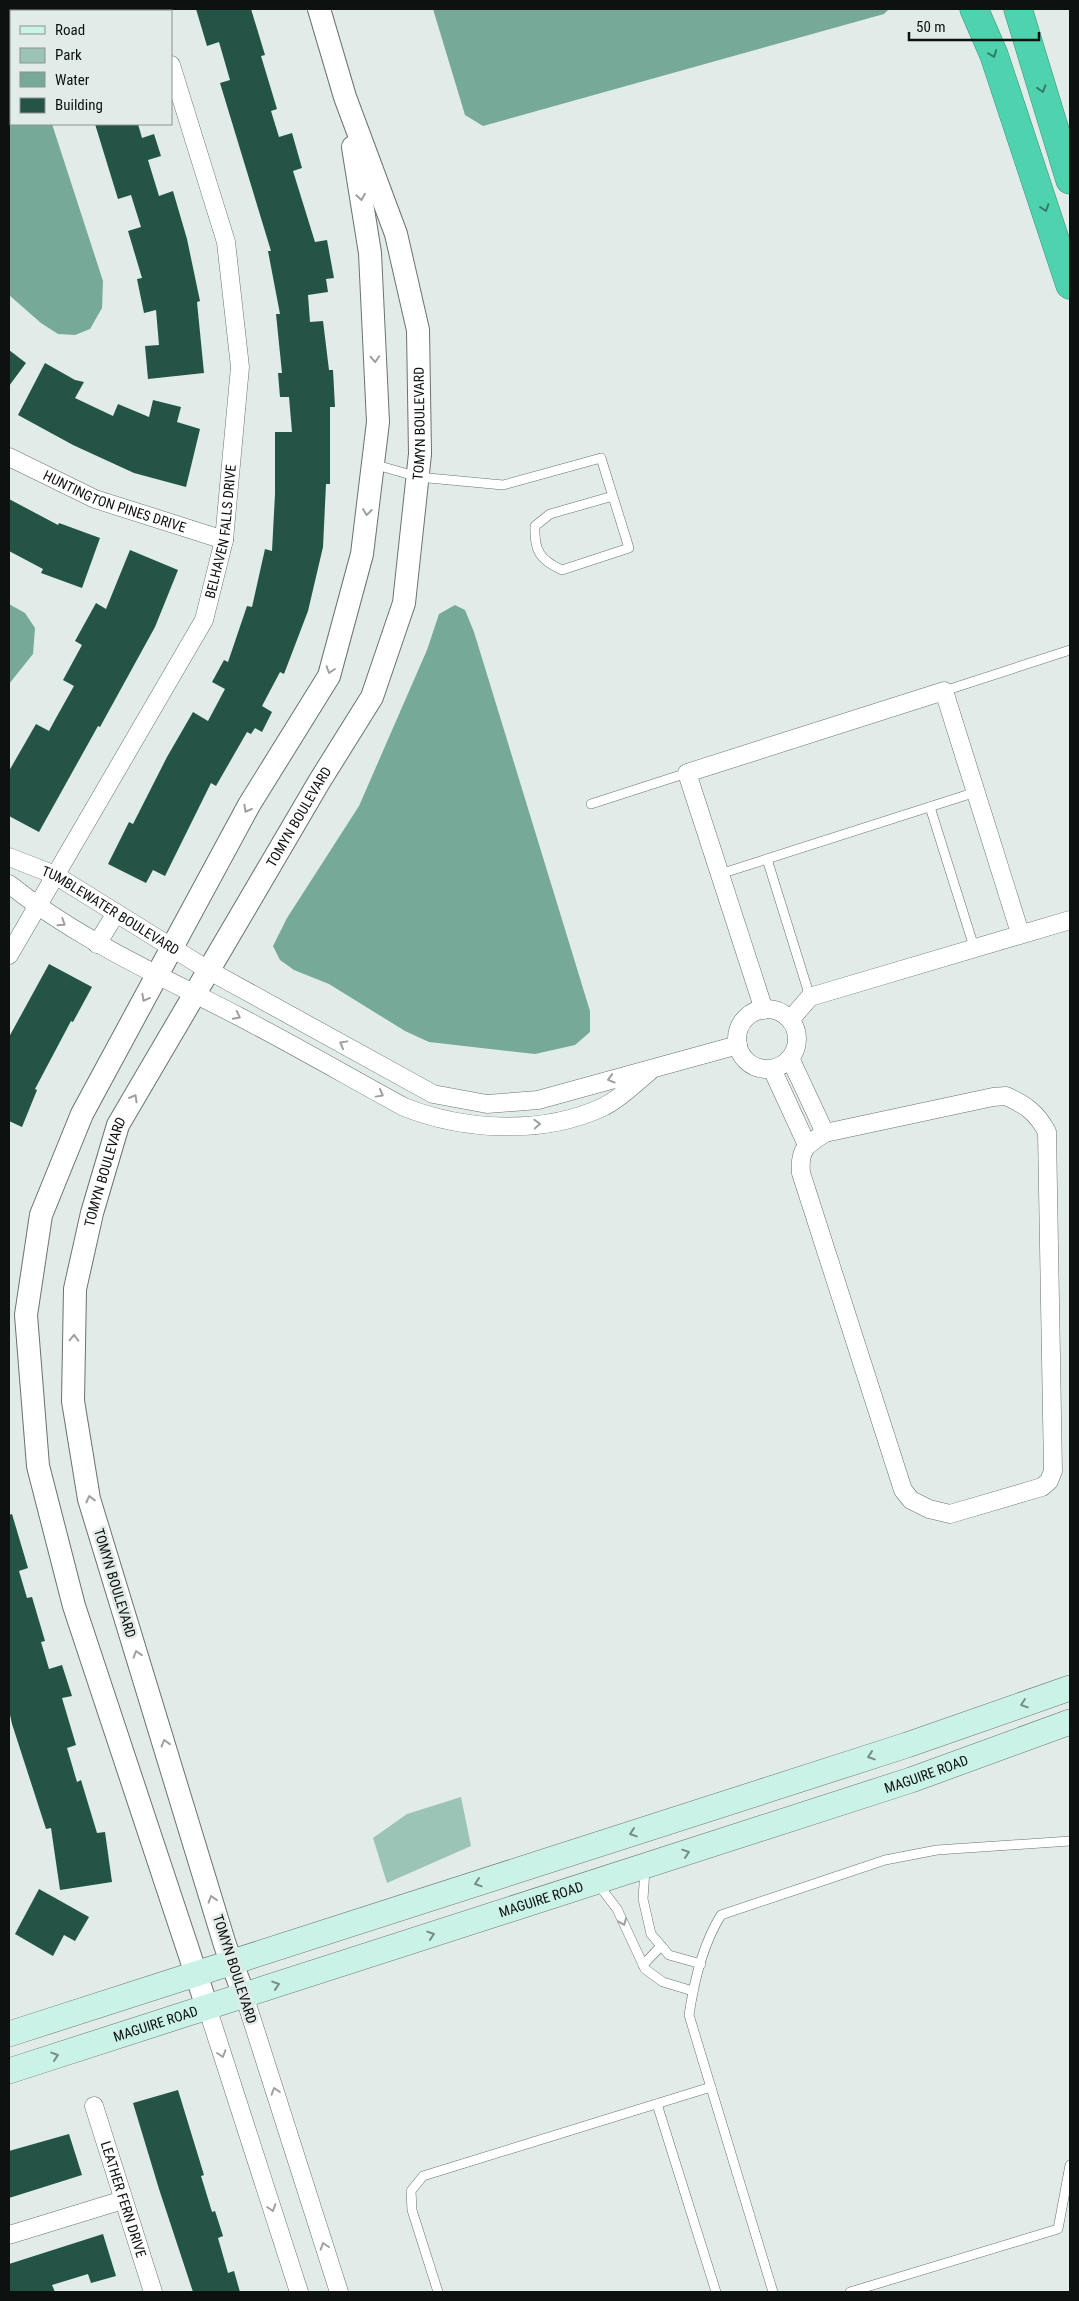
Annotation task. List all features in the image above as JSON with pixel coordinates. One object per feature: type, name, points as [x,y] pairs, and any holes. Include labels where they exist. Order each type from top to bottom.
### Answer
[{"type":"highway","points":[[974,9],[994,55],[1070,286]]},
{"type":"highway","points":[[1018,9],[1070,180]]},
{"type":"main road","points":[[9,2034],[907,1745],[1070,1688]]},
{"type":"main road","name":"MAGUIRE ROAD","points":[[9,2071],[911,1780],[1070,1722]]},
{"type":"street","name":"TOMYN BOULEVARD","points":[[319,9],[345,97],[396,234],[418,330],[420,454],[404,603],[372,697],[319,782],[118,1126],[92,1213],[74,1289],[73,1401],[89,1499],[232,1962],[339,2292]]},
{"type":"street","name":"BELHAVEN FALLS DRIVE","points":[[9,955],[204,620],[224,540],[240,367],[229,262],[226,242],[172,68]]},
{"type":"street","name":"TOMYN BOULEVARD","points":[[299,2292],[197,1973],[74,1606],[38,1466],[26,1315],[41,1215],[82,1114],[249,805],[329,676],[362,554],[378,422],[370,253],[345,97]]},
{"type":"street","name":"HUNTINGTON PINES DRIVE","points":[[9,457],[95,499],[224,540]]},
{"type":"street","points":[[764,1010],[687,773],[944,691],[1020,933]]},
{"type":"street","name":"TUMBLEWATER BOULEVARD","points":[[9,857],[55,876],[208,970],[433,1094],[487,1104],[538,1100],[738,1045]]},
{"type":"street","points":[[9,884],[37,906],[97,944],[238,1016],[404,1107],[425,1115],[482,1125],[550,1124],[580,1116],[606,1106],[658,1066]]},
{"type":"street","points":[[97,944],[116,913]]},
{"type":"street","points":[[790,1020],[810,997],[1020,933],[1070,920]]},
{"type":"street","points":[[764,1010],[783,1014],[790,1020],[797,1038],[796,1048],[785,1064],[772,1069],[756,1067],[741,1054],[738,1045],[738,1035],[741,1026],[747,1018],[764,1010]]},
{"type":"street","points":[[790,1058],[825,1133]]},
{"type":"street","points":[[772,1069],[807,1145]]},
{"type":"street","points":[[425,1115],[433,1094]]},
{"type":"street","points":[[1006,1096],[1025,1104],[1042,1121],[1047,1132],[1048,1143],[1054,1471],[1049,1481],[1042,1487],[950,1514],[923,1506],[911,1500],[903,1490],[802,1173],[800,1159],[807,1145],[825,1133],[993,1097],[1006,1096]]},
{"type":"street","name":"LEATHER FERN DRIVE","points":[[94,2106],[153,2292]]},
{"type":"street","points":[[9,2235],[123,2200]]},
{"type":"lane","points":[[373,464],[418,477],[503,485],[601,458],[613,496],[629,548],[562,570],[546,563],[534,544],[535,526],[550,514],[613,496]]},
{"type":"lane","points":[[944,691],[1070,650]]},
{"type":"lane","points":[[591,804],[687,773]]},
{"type":"lane","points":[[720,874],[976,792]]},
{"type":"lane","points":[[930,807],[974,947]]},
{"type":"lane","points":[[767,859],[810,997]]},
{"type":"lane","points":[[773,2292],[689,2015],[693,1991],[712,1929],[721,1915],[885,1860],[937,1850],[1070,1841]]},
{"type":"lane","points":[[645,1866],[643,1899],[651,1934],[668,1955],[701,1964]]},
{"type":"lane","points":[[596,1882],[618,1908],[645,1969],[663,1982],[693,1991]]},
{"type":"lane","points":[[643,1965],[661,1946]]},
{"type":"lane","points":[[438,2292],[412,2210],[411,2191],[423,2176],[711,2088]]},
{"type":"lane","points":[[657,2104],[716,2292]]},
{"type":"lane","points":[[850,2292],[1058,2228],[1070,2165]]},
{"type":"green space","points":[[461,1797],[471,1846],[387,1883],[373,1838],[407,1814]]},
{"type":"water","points":[[433,9],[889,9],[884,14],[483,126],[465,115]]},
{"type":"water","points":[[9,59],[10,125],[52,125],[103,281],[102,308],[90,329],[75,335],[58,334],[41,323],[9,295]]},
{"type":"water","points":[[9,604],[25,613],[35,628],[33,654],[9,684]]},
{"type":"water","points":[[455,605],[465,610],[474,632],[590,1011],[590,1032],[575,1045],[535,1054],[429,1042],[405,1031],[329,984],[294,970],[280,960],[273,946],[287,918],[359,806],[427,650],[439,614]]},
{"type":"building","points":[[196,9],[251,9],[265,55],[261,56],[277,109],[271,111],[279,137],[292,133],[302,168],[293,171],[315,242],[327,240],[334,278],[326,279],[328,292],[308,295],[310,322],[323,321],[329,370],[333,370],[335,407],[330,407],[330,484],[326,484],[323,547],[308,611],[284,674],[280,672],[262,706],[272,712],[262,732],[255,728],[251,734],[247,732],[216,786],[211,783],[165,876],[153,870],[146,883],[108,864],[129,822],[133,824],[167,757],[193,712],[208,721],[225,689],[212,682],[224,660],[228,662],[247,606],[252,607],[265,549],[272,551],[275,494],[275,432],[292,432],[289,397],[280,397],[278,373],[282,373],[276,314],[280,314],[268,251],[271,251],[220,83],[230,80],[219,42],[207,46]]},
{"type":"building","points":[[95,125],[138,125],[142,138],[154,134],[161,156],[148,160],[159,196],[173,191],[187,239],[200,301],[197,302],[204,373],[148,379],[145,346],[159,345],[156,310],[144,313],[137,279],[142,278],[128,231],[141,227],[131,195],[118,199]]},
{"type":"building","points":[[9,350],[26,363],[9,386]]},
{"type":"building","points":[[45,363],[75,380],[84,382],[75,398],[113,416],[118,404],[149,417],[153,400],[181,407],[177,422],[200,429],[186,487],[134,473],[73,445],[18,415]]},
{"type":"building","points":[[9,499],[58,525],[59,523],[100,538],[82,588],[41,573],[43,569],[9,551]]},
{"type":"building","points":[[130,550],[178,570],[155,627],[39,832],[9,816],[9,771],[36,724],[49,731],[74,686],[63,680],[82,645],[75,641],[96,603],[106,609]]},
{"type":"building","points":[[49,964],[92,987],[73,1022],[71,1021],[35,1089],[37,1090],[22,1127],[9,1121],[9,1037]]},
{"type":"building","points":[[12,1514],[28,1568],[19,1571],[27,1598],[32,1597],[45,1641],[41,1642],[49,1669],[62,1665],[72,1696],[62,1698],[76,1745],[67,1748],[77,1782],[81,1780],[97,1833],[105,1832],[112,1882],[60,1890],[51,1828],[46,1829],[12,1724],[9,1710],[9,1515]]},
{"type":"building","points":[[39,1889],[89,1917],[75,1941],[64,1935],[53,1956],[15,1934]]},
{"type":"building","points":[[178,2090],[204,2175],[201,2176],[212,2212],[215,2211],[223,2236],[218,2238],[228,2273],[234,2271],[240,2292],[193,2292],[159,2189],[133,2103]]},
{"type":"building","points":[[69,2134],[82,2175],[9,2198],[9,2151]]},
{"type":"building","points":[[103,2234],[116,2276],[91,2283],[88,2274],[52,2285],[55,2292],[9,2292],[9,2264]]}]
